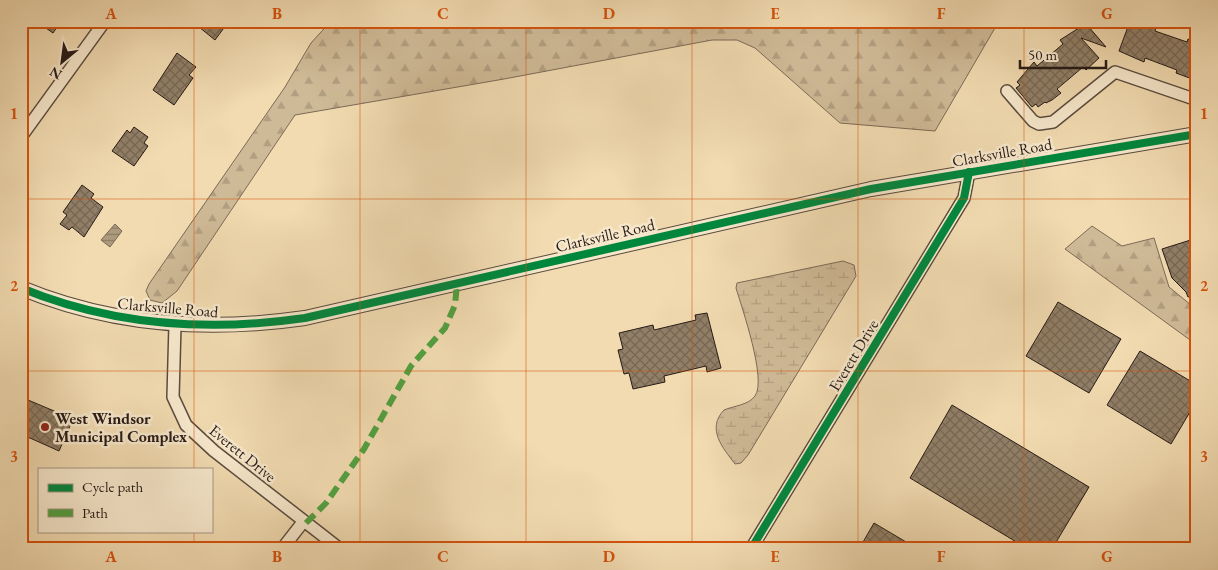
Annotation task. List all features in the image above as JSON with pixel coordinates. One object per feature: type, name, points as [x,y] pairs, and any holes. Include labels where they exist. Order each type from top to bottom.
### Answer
[{"type":"street","points":[[21,137],[105,21]]},
{"type":"street","points":[[1007,91],[1033,121],[1047,125],[1115,72],[1197,100]]},
{"type":"street","name":"Clarksville Road","points":[[21,288],[70,306],[106,315],[175,325],[229,327],[305,318],[871,189],[1197,134]]},
{"type":"street","name":"Everett Drive","points":[[751,549],[964,198],[969,172]]},
{"type":"street","name":"Everett Drive","points":[[175,325],[172,387],[175,406],[182,421],[199,438],[340,549]]},
{"type":"street","points":[[282,549],[304,522]]},
{"type":"green space","points":[[331,21],[999,21],[935,131],[840,123],[755,48],[737,40],[712,40],[504,79],[295,115],[177,291],[162,303],[150,300],[146,291],[149,284],[285,87],[311,43]]},
{"type":"green space","points":[[1092,226],[1122,246],[1154,238],[1169,287],[1197,310],[1197,345],[1065,249]]},
{"type":"green space","points":[[843,261],[854,265],[856,276],[748,455],[741,463],[735,464],[718,438],[716,424],[724,410],[749,401],[755,396],[758,388],[756,360],[736,288],[737,283]]},
{"type":"shaded area","points":[[115,224],[122,231],[110,247],[101,240]]},
{"type":"building","points":[[36,21],[61,21],[53,33]]},
{"type":"building","points":[[203,21],[229,21],[215,40],[199,27]]},
{"type":"building","points":[[1130,21],[1139,21],[1156,27],[1155,31],[1187,42],[1188,39],[1197,42],[1195,80],[1176,73],[1177,70],[1145,58],[1144,62],[1119,51]]},
{"type":"building","points":[[1082,26],[1085,29],[1088,26],[1106,47],[1081,38],[1099,58],[1086,70],[1083,67],[1057,89],[1061,93],[1052,100],[1038,107],[1036,104],[1032,107],[1016,88],[1020,85],[1017,82],[1034,62],[1037,66],[1063,44],[1060,40]]},
{"type":"building","points":[[177,53],[196,67],[189,75],[193,78],[174,105],[153,90]]},
{"type":"building","points":[[134,127],[148,137],[144,143],[148,146],[134,166],[112,151],[127,130],[130,133]]},
{"type":"building","points":[[82,185],[94,194],[91,198],[103,207],[84,237],[72,227],[69,230],[60,224],[67,215],[63,212]]},
{"type":"building","points":[[1197,238],[1197,295],[1188,297],[1186,292],[1172,278],[1162,249]]},
{"type":"building","points":[[1058,302],[1121,339],[1089,393],[1026,356]]},
{"type":"building","points":[[707,313],[721,368],[707,372],[706,366],[664,376],[665,382],[633,389],[629,373],[624,374],[618,350],[623,349],[619,333],[653,325],[654,330],[696,320],[695,315]]},
{"type":"building","points":[[1140,351],[1197,385],[1197,400],[1171,444],[1107,405]]},
{"type":"building","name":"West Windsor Municipal Complex","points":[[21,397],[73,419],[59,451],[21,434]]},
{"type":"building","points":[[952,405],[1089,487],[1052,549],[1028,549],[910,478]]},
{"type":"building","points":[[874,523],[918,549],[859,549]]},
{"type":"marked path","points":[[306,523],[326,503],[364,449],[411,366],[445,328],[455,305],[457,284]]},
{"type":"cycle path","points":[[21,288],[91,311],[161,322],[233,325],[305,318],[871,189],[1197,134]]},
{"type":"cycle path","points":[[751,549],[964,198],[969,172]]},
{"type":"place","name":"West Windsor Municipal Complex","points":[[45,427]]}]
